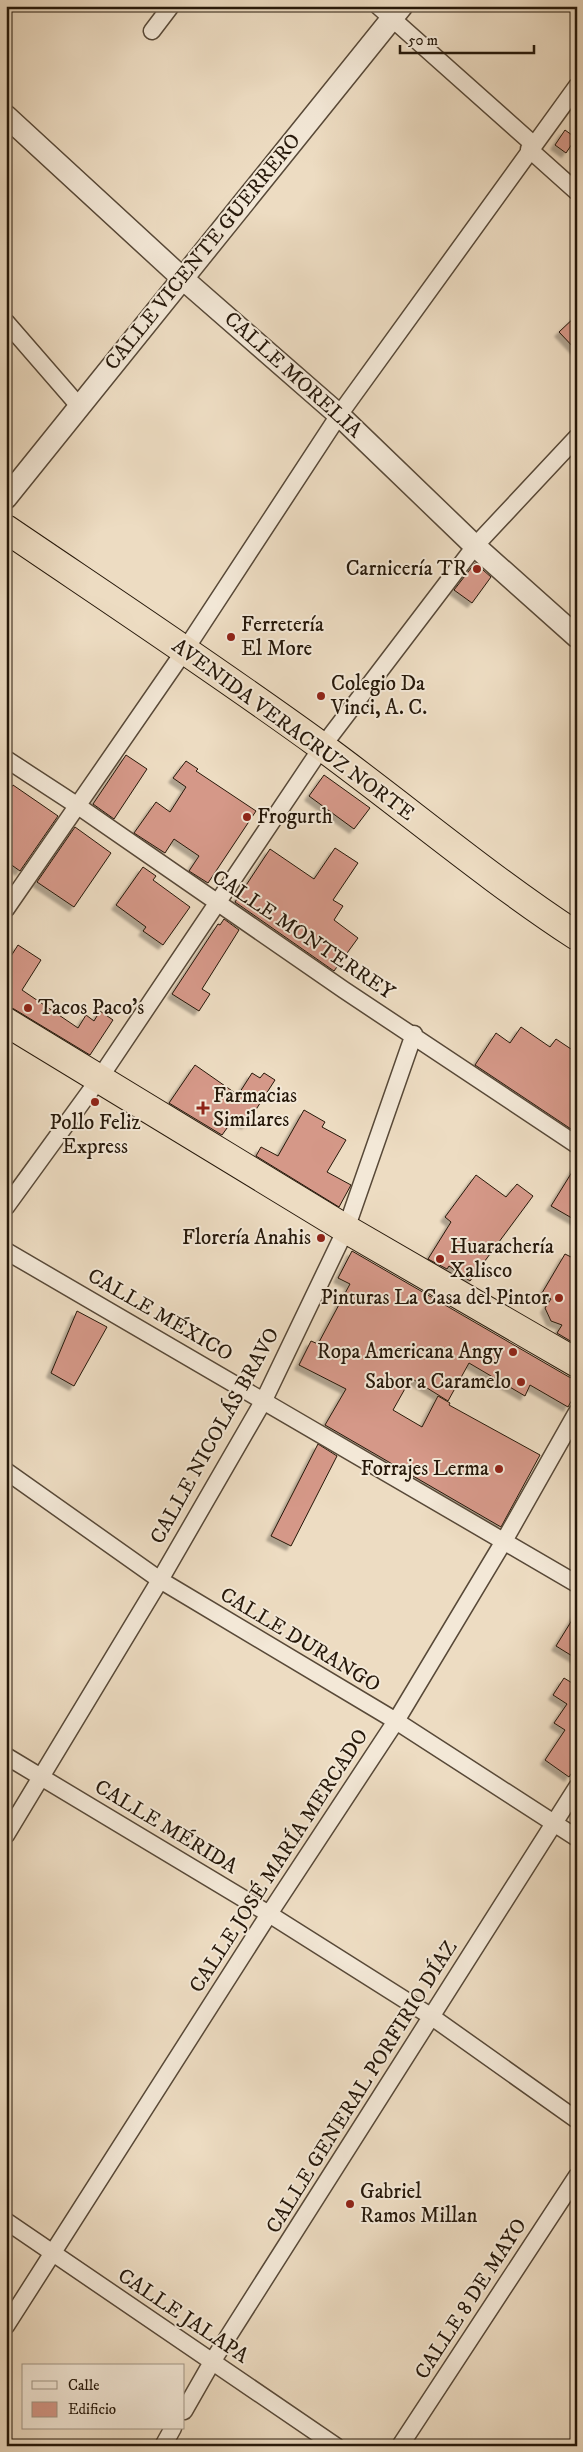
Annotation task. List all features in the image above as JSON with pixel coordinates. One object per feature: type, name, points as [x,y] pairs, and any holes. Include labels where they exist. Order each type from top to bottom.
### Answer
[{"type":"highway","name":"AVENIDA VERACRUZ NORTE","points":[[6,529],[185,650],[322,747],[479,868],[577,936]]},
{"type":"highway","points":[[6,1022],[346,1229],[577,1363]]},
{"type":"street","points":[[152,31],[171,6]]},
{"type":"street","points":[[390,10],[577,192]]},
{"type":"street","name":"CALLE VICENTE GUERRERO","points":[[6,498],[182,278],[390,10]]},
{"type":"street","points":[[6,909],[185,650],[339,415],[531,147],[577,86]]},
{"type":"street","name":"CALLE MORELIA","points":[[6,116],[182,278],[339,415],[475,546],[577,637]]},
{"type":"street","points":[[6,322],[79,406]]},
{"type":"street","points":[[6,1207],[99,1079],[216,902],[322,747],[475,546],[577,438]]},
{"type":"street","name":"CALLE MONTERREY","points":[[6,759],[78,806],[344,990],[414,1034],[577,1145]]},
{"type":"street","name":"CALLE NICOLÁS BRAVO","points":[[6,1835],[160,1580],[264,1400],[346,1229],[414,1034]]},
{"type":"street","name":"CALLE MÉXICO","points":[[6,1251],[577,1584]]},
{"type":"street","name":"CALLE JOSÉ MARÍA MERCADO","points":[[6,2326],[269,1914],[396,1721],[504,1541],[577,1412]]},
{"type":"street","name":"CALLE DURANGO","points":[[6,1472],[160,1580],[396,1721],[577,1838]]},
{"type":"street","name":"CALLE MÉRIDA","points":[[6,1756],[269,1914],[432,2017],[577,2120]]},
{"type":"street","name":"CALLE GENERAL PORFIRIO DÍAZ","points":[[185,2409],[212,2362],[577,1787]]},
{"type":"street","name":"CALLE 8 DE MAYO","points":[[400,2446],[577,2176]]},
{"type":"street","name":"CALLE JALAPA","points":[[6,2222],[336,2446]]},
{"type":"street","points":[[163,2446],[173,2430]]},
{"type":"building","points":[[565,130],[576,138],[566,153],[555,145]]},
{"type":"building","points":[[577,315],[577,351],[559,332]]},
{"type":"building","points":[[475,563],[491,577],[472,603],[454,590]]},
{"type":"building","points":[[126,755],[147,769],[114,819],[93,804]]},
{"type":"building","points":[[186,761],[198,769],[196,771],[256,811],[208,883],[189,871],[199,856],[174,839],[165,853],[134,833],[156,802],[170,812],[186,787],[173,778]]},
{"type":"building","points":[[324,775],[370,808],[354,829],[309,796]]},
{"type":"building","points":[[13,785],[58,816],[20,871],[6,861],[6,795]]},
{"type":"building","points":[[75,827],[111,853],[74,907],[37,882]]},
{"type":"building","points":[[335,848],[358,863],[333,900],[343,906],[334,920],[358,938],[334,971],[235,902],[270,849],[314,879]]},
{"type":"building","points":[[143,867],[156,876],[153,880],[190,907],[163,945],[143,931],[146,927],[116,905]]},
{"type":"building","points":[[224,919],[239,930],[202,989],[210,994],[199,1011],[172,994],[218,924],[220,925]]},
{"type":"building","points":[[18,945],[41,960],[22,990],[78,1028],[86,1015],[94,1021],[100,1011],[113,1020],[90,1055],[6,1006],[6,964]]},
{"type":"building","points":[[521,1027],[550,1047],[556,1039],[577,1053],[577,1133],[475,1065],[496,1033],[510,1043]]},
{"type":"building","points":[[195,1065],[238,1095],[252,1073],[260,1078],[264,1073],[275,1080],[246,1125],[235,1117],[222,1135],[169,1103]]},
{"type":"building","points":[[304,1110],[325,1122],[322,1127],[346,1140],[327,1172],[351,1185],[339,1207],[256,1156],[261,1147],[278,1156]]},
{"type":"building","points":[[577,1164],[577,1221],[551,1206]]},
{"type":"building","points":[[476,1175],[506,1197],[517,1184],[533,1196],[470,1281],[449,1266],[447,1269],[428,1259],[451,1222],[445,1217]]},
{"type":"building","points":[[352,1251],[569,1377],[577,1379],[577,1391],[568,1407],[530,1385],[525,1396],[469,1363],[448,1401],[411,1378],[393,1410],[422,1427],[438,1396],[450,1403],[449,1405],[540,1455],[501,1527],[325,1425],[346,1389],[299,1365],[311,1341],[318,1344],[350,1284],[338,1278]]},
{"type":"building","points":[[565,1254],[577,1260],[577,1345],[557,1333],[562,1325],[551,1321],[545,1308],[551,1299],[542,1293]]},
{"type":"building","points":[[77,1311],[107,1327],[74,1386],[51,1373]]},
{"type":"building","points":[[318,1444],[337,1456],[291,1546],[271,1536]]},
{"type":"building","points":[[577,1612],[577,1659],[556,1646]]},
{"type":"building","points":[[564,1678],[577,1686],[577,1765],[569,1777],[545,1760],[565,1730],[554,1723],[567,1704],[553,1695]]},
{"type":"place","name":"Carnicería TR","points":[[477,569]]},
{"type":"place","name":"Ferretería El More","points":[[231,637]]},
{"type":"place","name":"Colegio Da Vinci, A. C.","points":[[321,696]]},
{"type":"place","name":"Frogurth","points":[[247,817]]},
{"type":"place","name":"Tacos Paco's","points":[[28,1008]]},
{"type":"place","name":"Pollo Feliz Express","points":[[95,1102]]},
{"type":"place","name":"Farmacias Similares","points":[[203,1108]]},
{"type":"place","name":"Florería Anahis","points":[[321,1238]]},
{"type":"place","name":"Huarachería Xalisco","points":[[440,1259]]},
{"type":"place","name":"Pinturas La Casa del Pintor","points":[[559,1298]]},
{"type":"place","name":"Ropa Americana Angy","points":[[513,1352]]},
{"type":"place","name":"Sabor a Caramelo","points":[[521,1382]]},
{"type":"place","name":"Forrajes Lerma","points":[[499,1469]]},
{"type":"place","name":"Gabriel Ramos Millan","points":[[350,2204]]}]
